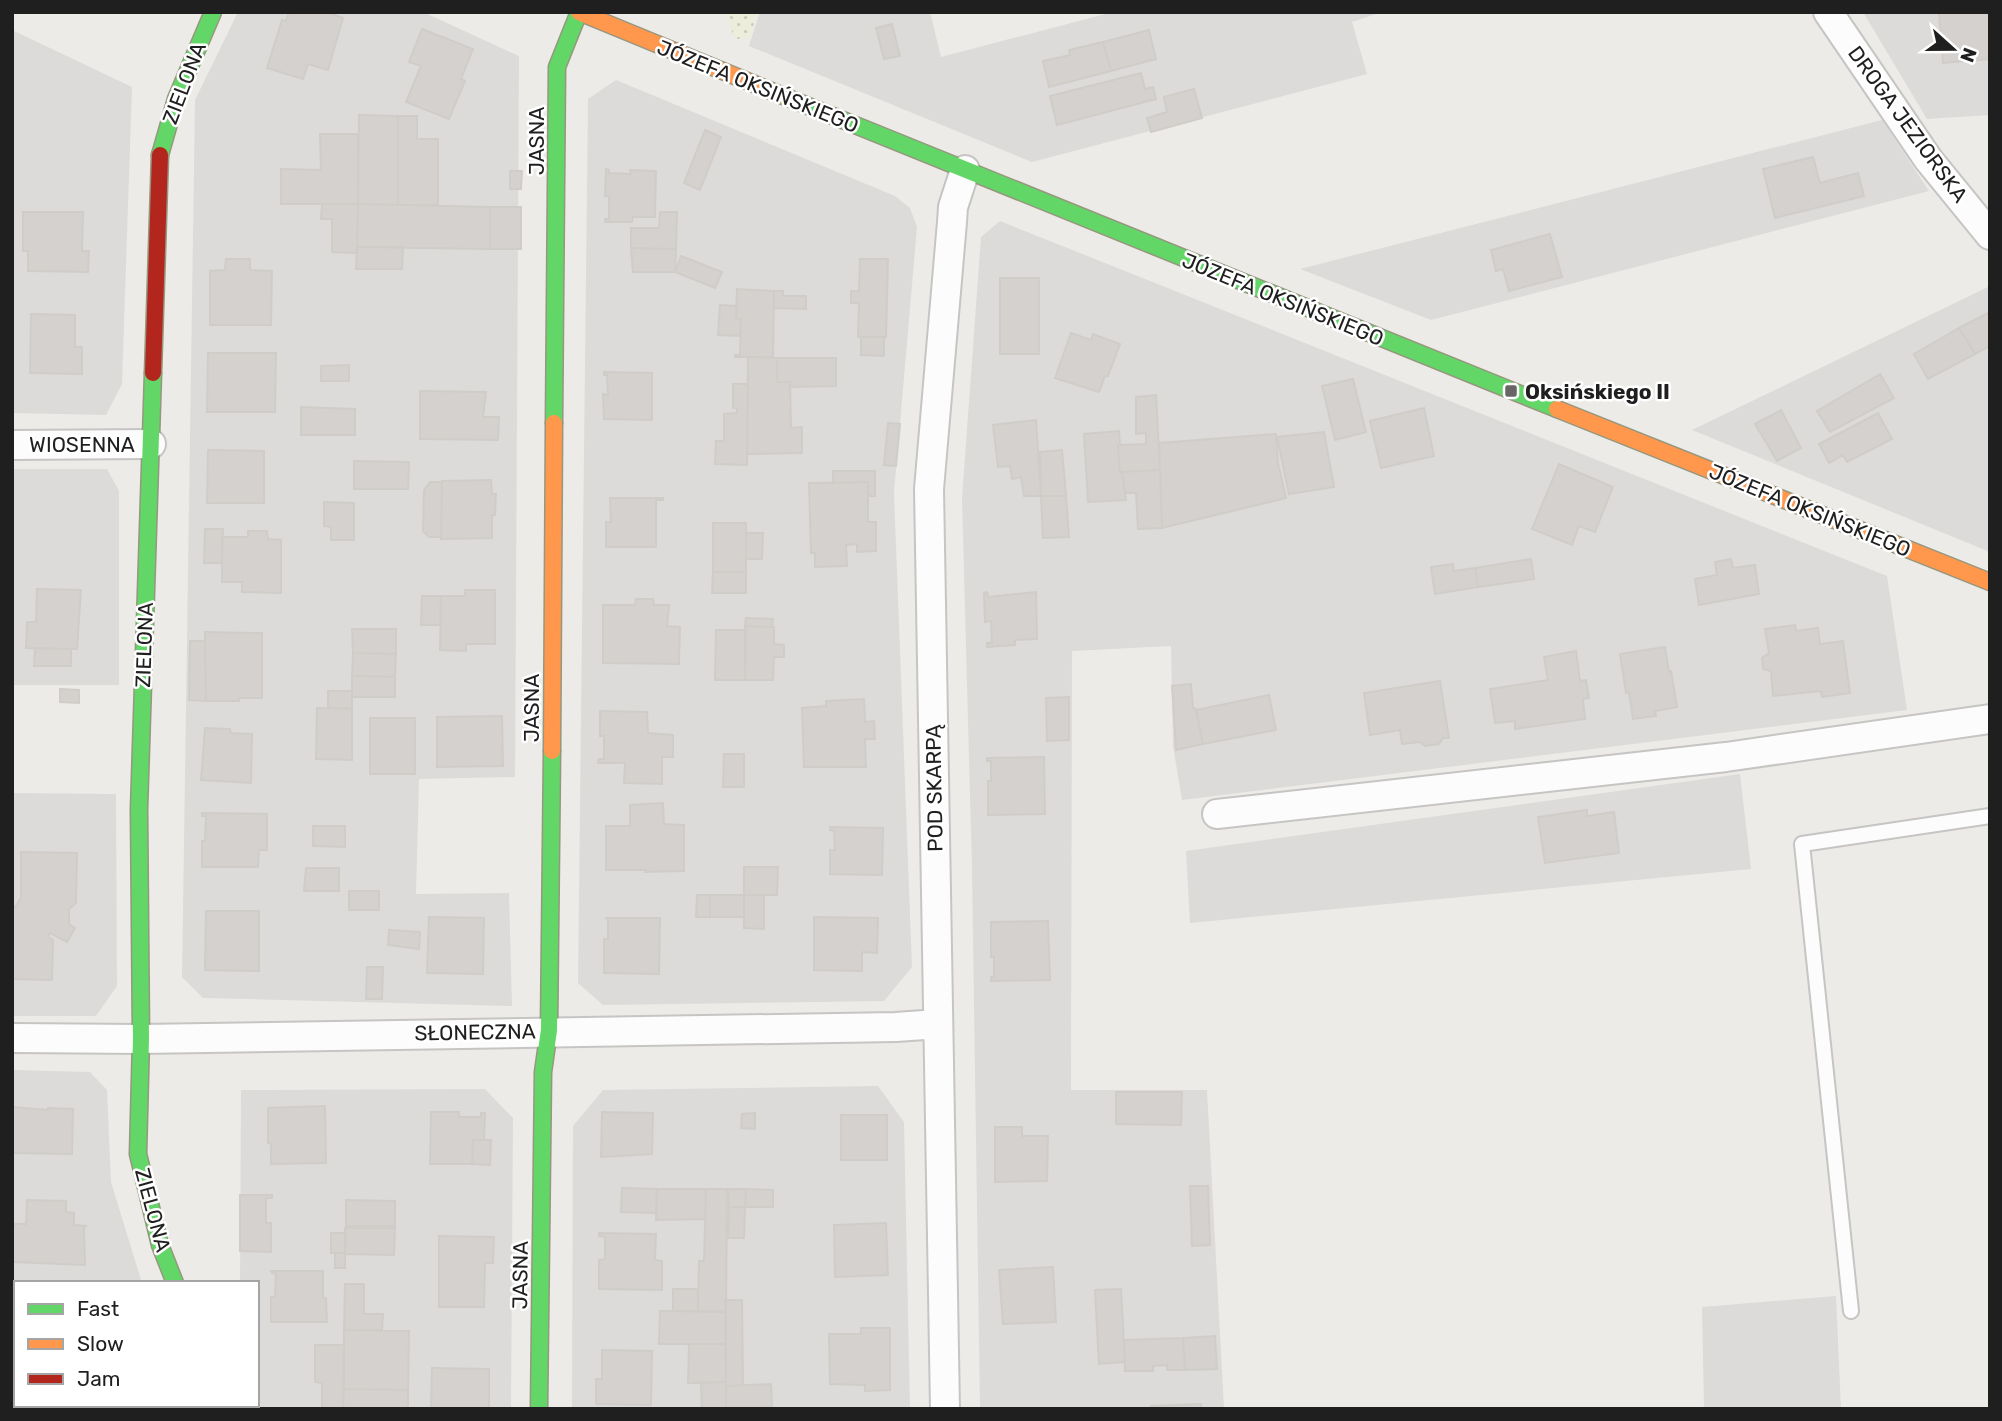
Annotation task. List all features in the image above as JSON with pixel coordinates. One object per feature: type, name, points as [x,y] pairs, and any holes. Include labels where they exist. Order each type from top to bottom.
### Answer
[{"type":"street","name":"ZIELONA","points":[[175,1281],[160,1245],[138,1154],[141,1038],[139,809],[160,153],[168,117],[183,76],[213,12]]},
{"type":"street","name":"JÓZEFA OKSIŃSKIEGO","points":[[579,12],[1990,582]]},
{"type":"street","name":"JASNA","points":[[539,1409],[543,1072],[549,1030],[557,67],[579,12]]},
{"type":"street","name":"DROGA JEZIORSKA","points":[[1828,12],[1928,159],[1990,235]]},
{"type":"street","name":"POD SKARPĄ","points":[[944,1409],[929,489],[951,222],[965,170]]},
{"type":"street","name":"WIOSENNA","points":[[12,445],[151,444]]},
{"type":"street","points":[[1217,814],[1726,757],[1990,719]]},
{"type":"street","name":"SŁONECZNA","points":[[12,1038],[896,1027],[938,1024]]},
{"type":"lane","points":[[1851,1311],[1802,844],[1990,816]]},
{"type":"shaded area","points":[[238,12],[423,12],[519,56],[515,777],[419,779],[416,894],[509,893],[512,1006],[203,998],[182,977],[195,100]]},
{"type":"shaded area","points":[[760,12],[930,12],[941,57],[1113,12],[1382,12],[1352,22],[1367,74],[1032,162],[749,46]]},
{"type":"shaded area","points":[[1863,12],[1990,12],[1990,115],[1927,119]]},
{"type":"shaded area","points":[[12,30],[132,87],[122,384],[106,415],[12,413]]},
{"type":"shaded area","points":[[616,80],[895,196],[910,208],[917,227],[894,493],[912,967],[884,1001],[603,1005],[578,983],[588,99]]},
{"type":"shaded area","points":[[1882,120],[1929,191],[1431,320],[1300,269]]},
{"type":"shaded area","points":[[1000,221],[1887,576],[1907,710],[1182,800],[1173,746],[1171,646],[1072,651],[1071,1090],[1207,1090],[1224,1409],[980,1409],[972,869],[962,498],[981,237]]},
{"type":"shaded area","points":[[1990,286],[1990,552],[1692,430]]},
{"type":"shaded area","points":[[12,469],[107,469],[119,491],[119,685],[12,685]]},
{"type":"shaded area","points":[[1740,774],[1751,869],[1190,923],[1186,851]]},
{"type":"shaded area","points":[[12,793],[116,794],[117,986],[96,1016],[12,1016]]},
{"type":"shaded area","points":[[12,1070],[90,1072],[107,1090],[111,1182],[141,1281],[14,1281],[14,1407],[173,1409],[12,1409]]},
{"type":"shaded area","points":[[878,1086],[904,1122],[910,1409],[572,1409],[573,1126],[603,1090]]},
{"type":"shaded area","points":[[485,1089],[513,1118],[511,1409],[239,1409],[259,1407],[259,1281],[240,1281],[241,1090]]},
{"type":"shaded area","points":[[1836,1296],[1841,1409],[1704,1409],[1702,1307]]},
{"type":"green space","points":[[716,12],[757,12],[750,38],[735,39],[726,16]]},
{"type":"building","points":[[289,12],[325,12],[343,18],[328,70],[308,64],[303,79],[267,68],[282,20],[286,21]]},
{"type":"building","points":[[1939,12],[1990,12],[1990,59],[1943,63]]},
{"type":"building","points":[[892,24],[900,56],[884,59],[876,28]]},
{"type":"building","points":[[422,29],[473,49],[461,79],[465,81],[449,119],[406,102],[421,66],[409,62]]},
{"type":"building","points":[[1149,30],[1156,59],[1111,71],[1103,42]]},
{"type":"building","points":[[1103,42],[1111,71],[1049,87],[1043,61],[1070,55],[1069,50]]},
{"type":"building","points":[[1141,73],[1145,89],[1153,87],[1156,99],[1057,125],[1050,96]]},
{"type":"building","points":[[1194,89],[1202,118],[1151,132],[1147,118],[1167,112],[1164,97]]},
{"type":"building","points":[[359,115],[398,116],[398,205],[358,204]]},
{"type":"building","points":[[398,116],[417,116],[417,139],[438,139],[438,205],[398,205]]},
{"type":"building","points":[[705,130],[721,137],[700,190],[684,183]]},
{"type":"building","points":[[320,134],[358,134],[358,204],[281,204],[281,169],[321,170]]},
{"type":"building","points":[[1813,157],[1820,183],[1858,173],[1864,196],[1775,218],[1763,169]]},
{"type":"building","points":[[606,169],[609,173],[631,174],[630,170],[656,171],[655,217],[633,217],[632,222],[605,222],[605,219],[609,219],[609,196],[605,196]]},
{"type":"building","points":[[510,171],[522,171],[521,189],[510,189]]},
{"type":"building","points":[[322,204],[358,204],[357,253],[332,252],[332,219],[321,219]]},
{"type":"building","points":[[358,204],[490,207],[490,249],[357,247]]},
{"type":"building","points":[[490,207],[521,207],[521,249],[490,249]]},
{"type":"building","points":[[23,212],[83,212],[82,251],[89,251],[88,272],[28,271],[28,251],[23,251]]},
{"type":"building","points":[[660,212],[677,212],[676,249],[631,248],[631,228],[659,228]]},
{"type":"building","points":[[1550,234],[1562,277],[1509,291],[1503,269],[1496,271],[1491,250]]},
{"type":"building","points":[[357,247],[403,247],[402,269],[356,269]]},
{"type":"building","points":[[631,248],[676,249],[675,272],[633,272]]},
{"type":"building","points":[[681,256],[722,272],[715,288],[675,272]]},
{"type":"building","points":[[226,259],[250,259],[250,270],[272,271],[271,325],[210,325],[210,271],[225,270]]},
{"type":"building","points":[[860,259],[888,259],[886,337],[858,337],[859,303],[851,303],[851,291],[859,291]]},
{"type":"building","points":[[1000,278],[1039,278],[1039,354],[1000,354]]},
{"type":"building","points":[[737,289],[774,291],[773,357],[735,357],[740,355],[741,319],[736,319]]},
{"type":"building","points":[[774,291],[783,291],[783,296],[806,296],[806,309],[774,308]]},
{"type":"building","points":[[720,305],[737,306],[736,319],[741,319],[740,336],[718,335]]},
{"type":"building","points":[[1990,312],[1990,346],[1975,354],[1959,328]]},
{"type":"building","points":[[31,314],[75,315],[75,347],[82,347],[82,374],[30,373]]},
{"type":"building","points":[[1959,328],[1975,354],[1928,379],[1914,354]]},
{"type":"building","points":[[1071,333],[1091,340],[1093,334],[1120,344],[1099,392],[1055,378]]},
{"type":"building","points":[[861,337],[884,337],[884,356],[861,355]]},
{"type":"building","points":[[208,353],[276,353],[275,412],[207,412]]},
{"type":"building","points":[[748,357],[777,358],[777,382],[790,382],[791,428],[802,427],[802,453],[747,454]]},
{"type":"building","points":[[777,358],[836,358],[836,386],[790,387],[790,382],[777,382]]},
{"type":"building","points":[[349,365],[349,381],[321,381],[321,366]]},
{"type":"building","points":[[604,372],[652,373],[652,420],[604,419],[603,394],[608,395],[607,375],[604,375]]},
{"type":"building","points":[[1880,374],[1894,398],[1830,432],[1817,411]]},
{"type":"building","points":[[1353,379],[1366,432],[1335,440],[1322,386]]},
{"type":"building","points":[[733,384],[748,384],[747,465],[715,464],[716,441],[724,441],[724,414],[737,413],[737,408],[733,408]]},
{"type":"building","points":[[420,391],[486,392],[483,417],[499,417],[498,440],[420,439]]},
{"type":"building","points":[[1156,395],[1160,470],[1120,472],[1118,445],[1146,444],[1146,433],[1136,434],[1136,397]]},
{"type":"building","points":[[301,407],[355,409],[355,435],[301,435]]},
{"type":"building","points":[[1424,408],[1434,456],[1381,468],[1370,421]]},
{"type":"building","points":[[1781,410],[1801,448],[1777,461],[1755,424]]},
{"type":"building","points":[[1878,413],[1892,439],[1847,462],[1843,455],[1829,463],[1819,444]]},
{"type":"building","points":[[1036,420],[1041,496],[1024,496],[1021,477],[1012,479],[1010,466],[998,467],[993,425]]},
{"type":"building","points":[[888,423],[900,424],[896,466],[884,465]]},
{"type":"building","points":[[1119,431],[1120,472],[1126,500],[1088,502],[1084,434]]},
{"type":"building","points":[[1324,432],[1334,487],[1289,494],[1277,437]]},
{"type":"building","points":[[1276,434],[1278,463],[1286,498],[1162,528],[1159,443]]},
{"type":"building","points":[[208,450],[264,451],[264,503],[207,503]]},
{"type":"building","points":[[1062,450],[1066,496],[1041,496],[1040,452]]},
{"type":"building","points":[[354,461],[409,462],[408,489],[354,489]]},
{"type":"building","points":[[1559,464],[1613,487],[1595,532],[1579,526],[1572,545],[1532,529]]},
{"type":"building","points":[[1160,470],[1162,528],[1138,529],[1136,493],[1125,493],[1122,472]]},
{"type":"building","points":[[833,471],[875,471],[875,496],[868,496],[868,482],[833,483]]},
{"type":"building","points":[[491,480],[492,494],[496,494],[492,538],[441,539],[442,481]]},
{"type":"building","points":[[430,482],[442,482],[441,537],[429,537],[423,531],[424,490]]},
{"type":"building","points":[[868,482],[868,522],[876,522],[876,551],[857,552],[857,544],[846,545],[847,566],[815,567],[815,553],[811,553],[809,483]]},
{"type":"building","points":[[1041,496],[1066,496],[1069,537],[1043,538]]},
{"type":"building","points":[[610,498],[663,498],[656,500],[656,547],[606,547],[606,522],[611,522]]},
{"type":"building","points":[[324,502],[354,503],[354,540],[331,540],[331,527],[324,526]]},
{"type":"building","points":[[713,523],[746,523],[746,572],[713,572]]},
{"type":"building","points":[[205,529],[223,529],[222,563],[204,563]]},
{"type":"building","points":[[248,531],[267,531],[268,539],[281,540],[281,593],[242,592],[242,582],[222,582],[222,537],[248,537]]},
{"type":"building","points":[[746,533],[763,533],[762,559],[746,559]]},
{"type":"building","points":[[1531,559],[1534,579],[1478,587],[1475,568]]},
{"type":"building","points":[[1731,559],[1733,568],[1755,565],[1759,594],[1699,605],[1695,579],[1717,575],[1715,562]]},
{"type":"building","points":[[1453,564],[1454,571],[1475,568],[1478,587],[1435,594],[1431,567]]},
{"type":"building","points":[[713,572],[746,572],[746,593],[712,593]]},
{"type":"building","points":[[37,589],[81,590],[77,649],[26,648],[27,622],[36,622]]},
{"type":"building","points":[[465,590],[495,590],[495,644],[466,644],[466,651],[440,650],[441,596],[465,596]]},
{"type":"building","points":[[987,592],[988,597],[1036,592],[1037,639],[1015,640],[1015,645],[987,647],[987,643],[992,643],[991,621],[985,622],[984,593]]},
{"type":"building","points":[[422,596],[441,596],[440,625],[421,625]]},
{"type":"building","points":[[636,599],[653,599],[654,605],[669,605],[667,626],[680,627],[679,664],[603,663],[603,605],[635,605]]},
{"type":"building","points":[[746,618],[773,619],[772,627],[745,626]]},
{"type":"building","points":[[1795,625],[1796,631],[1818,628],[1820,644],[1843,641],[1850,693],[1822,697],[1821,691],[1773,696],[1771,671],[1763,669],[1762,658],[1769,653],[1765,629]]},
{"type":"building","points":[[745,626],[774,627],[774,644],[784,645],[784,657],[774,657],[773,680],[745,680]]},
{"type":"building","points":[[352,629],[396,629],[396,654],[353,653]]},
{"type":"building","points":[[716,630],[746,630],[745,680],[715,680]]},
{"type":"building","points":[[205,632],[262,633],[262,698],[206,701]]},
{"type":"building","points":[[190,641],[205,641],[206,701],[189,700]]},
{"type":"building","points":[[1665,647],[1677,707],[1655,711],[1656,716],[1633,719],[1620,654]]},
{"type":"building","points":[[35,648],[71,649],[71,666],[34,666]]},
{"type":"building","points":[[1576,651],[1580,681],[1586,680],[1589,698],[1583,699],[1585,719],[1515,729],[1515,721],[1495,723],[1490,689],[1548,680],[1544,657]]},
{"type":"building","points":[[353,653],[396,654],[395,677],[352,676]]},
{"type":"building","points":[[352,676],[395,677],[395,697],[352,697]]},
{"type":"building","points":[[1440,681],[1449,738],[1443,738],[1439,744],[1425,746],[1420,742],[1402,744],[1400,730],[1370,735],[1364,693]]},
{"type":"building","points":[[1191,684],[1193,708],[1196,709],[1203,744],[1176,750],[1172,686]]},
{"type":"building","points":[[60,689],[79,690],[79,703],[60,702]]},
{"type":"building","points":[[328,691],[352,691],[352,708],[328,708]]},
{"type":"building","points":[[1269,695],[1276,730],[1203,744],[1196,710]]},
{"type":"building","points":[[1069,697],[1069,740],[1047,741],[1046,698]]},
{"type":"building","points":[[864,699],[865,722],[874,721],[875,739],[865,739],[866,767],[804,767],[802,708],[826,706],[826,701]]},
{"type":"building","points":[[317,708],[352,709],[352,760],[316,759]]},
{"type":"building","points":[[600,711],[647,712],[648,733],[673,735],[673,757],[662,757],[662,784],[624,783],[625,763],[598,763],[599,759],[604,759]]},
{"type":"building","points":[[502,716],[503,766],[437,767],[437,717]]},
{"type":"building","points":[[370,718],[415,718],[415,774],[370,774]]},
{"type":"building","points":[[205,728],[230,729],[231,733],[252,734],[251,783],[201,780]]},
{"type":"building","points":[[724,754],[744,754],[744,787],[723,787]]},
{"type":"building","points":[[1044,757],[1045,814],[988,815],[991,761],[987,761],[987,758]]},
{"type":"building","points":[[663,803],[664,824],[684,825],[684,871],[606,870],[606,826],[630,826],[630,805]]},
{"type":"building","points":[[1587,810],[1587,816],[1614,812],[1619,853],[1545,863],[1538,817]]},
{"type":"building","points":[[202,813],[267,814],[267,850],[259,850],[258,867],[202,867],[206,816],[202,816]]},
{"type":"building","points":[[313,826],[345,826],[345,847],[313,846]]},
{"type":"building","points":[[830,827],[883,828],[882,875],[830,874],[830,850],[835,850],[834,831],[830,830]]},
{"type":"building","points":[[21,852],[77,853],[76,903],[69,909],[69,924],[75,928],[67,942],[50,933],[48,937],[53,940],[52,980],[12,979],[12,906],[15,907],[21,898]]},
{"type":"building","points":[[744,867],[778,867],[777,895],[744,895]]},
{"type":"building","points":[[306,868],[339,868],[339,891],[304,891]]},
{"type":"building","points":[[349,891],[379,891],[379,910],[349,910]]},
{"type":"building","points":[[697,895],[710,895],[710,917],[696,917]]},
{"type":"building","points":[[710,895],[744,895],[744,917],[710,917]]},
{"type":"building","points":[[744,895],[764,895],[764,929],[744,928]]},
{"type":"building","points":[[206,911],[259,911],[259,971],[205,970]]},
{"type":"building","points":[[429,917],[484,918],[483,974],[427,973]]},
{"type":"building","points":[[814,917],[878,918],[877,953],[862,952],[862,971],[814,970]]},
{"type":"building","points":[[605,918],[660,918],[659,974],[604,973],[604,939],[608,939],[608,919]]},
{"type":"building","points":[[1048,921],[1050,980],[991,981],[991,977],[994,977],[994,957],[991,957],[991,922]]},
{"type":"building","points":[[389,930],[420,932],[419,949],[388,945]]},
{"type":"building","points":[[367,967],[383,967],[382,999],[366,999]]},
{"type":"building","points":[[1116,1092],[1182,1092],[1181,1125],[1116,1124]]},
{"type":"building","points":[[325,1106],[326,1163],[271,1164],[268,1108]]},
{"type":"building","points":[[12,1107],[73,1109],[72,1154],[12,1153]]},
{"type":"building","points":[[431,1112],[459,1112],[459,1117],[481,1117],[481,1113],[485,1113],[484,1140],[473,1140],[472,1164],[430,1164]]},
{"type":"building","points":[[602,1112],[653,1113],[652,1154],[601,1157]]},
{"type":"building","points":[[755,1113],[755,1129],[741,1128],[742,1114]]},
{"type":"building","points":[[841,1115],[887,1115],[887,1160],[841,1160]]},
{"type":"building","points":[[995,1127],[1022,1127],[1022,1136],[1048,1136],[1047,1181],[995,1182]]},
{"type":"building","points":[[473,1140],[491,1140],[490,1165],[472,1164]]},
{"type":"building","points":[[1190,1186],[1208,1186],[1210,1245],[1192,1246]]},
{"type":"building","points":[[622,1188],[657,1189],[656,1213],[621,1212]]},
{"type":"building","points":[[657,1189],[706,1189],[705,1219],[656,1220]]},
{"type":"building","points":[[706,1189],[727,1189],[726,1312],[698,1311],[699,1261],[704,1261]]},
{"type":"building","points":[[728,1189],[746,1189],[745,1207],[729,1207]]},
{"type":"building","points":[[746,1189],[773,1190],[773,1207],[745,1207]]},
{"type":"building","points":[[240,1195],[272,1195],[272,1198],[266,1198],[266,1223],[271,1223],[271,1252],[240,1251]]},
{"type":"building","points":[[27,1200],[66,1201],[66,1212],[74,1213],[74,1225],[86,1226],[85,1265],[12,1262],[12,1227],[15,1224],[26,1224]]},
{"type":"building","points":[[346,1200],[395,1201],[395,1226],[346,1226]]},
{"type":"building","points":[[729,1207],[745,1207],[744,1238],[728,1238]]},
{"type":"building","points":[[886,1223],[888,1275],[835,1277],[834,1225]]},
{"type":"building","points":[[345,1228],[395,1228],[394,1255],[345,1254]]},
{"type":"building","points":[[331,1233],[346,1233],[345,1253],[331,1253]]},
{"type":"building","points":[[599,1233],[656,1234],[655,1260],[662,1261],[662,1290],[599,1289],[599,1260],[605,1259],[605,1237],[599,1236]]},
{"type":"building","points":[[439,1236],[494,1237],[493,1263],[485,1263],[484,1307],[439,1307]]},
{"type":"building","points":[[335,1253],[345,1253],[345,1268],[335,1268]]},
{"type":"building","points":[[1053,1267],[1056,1322],[1003,1324],[999,1270]]},
{"type":"building","points":[[271,1271],[323,1271],[323,1298],[326,1298],[327,1322],[271,1322],[271,1297],[275,1297],[276,1274]]},
{"type":"building","points":[[345,1284],[364,1284],[364,1314],[383,1314],[382,1330],[344,1330]]},
{"type":"building","points":[[673,1289],[698,1289],[698,1311],[673,1311]]},
{"type":"building","points":[[1121,1289],[1125,1362],[1099,1364],[1095,1290]]},
{"type":"building","points":[[725,1300],[742,1300],[743,1386],[726,1386]]},
{"type":"building","points":[[660,1311],[726,1312],[726,1344],[659,1344]]},
{"type":"building","points":[[861,1328],[890,1328],[890,1390],[865,1391],[865,1385],[830,1384],[829,1334],[861,1334]]},
{"type":"building","points":[[344,1330],[409,1331],[408,1390],[344,1389]]},
{"type":"building","points":[[1215,1336],[1217,1369],[1185,1370],[1183,1338]]},
{"type":"building","points":[[1183,1338],[1185,1370],[1167,1370],[1167,1365],[1153,1366],[1153,1371],[1125,1371],[1124,1340]]},
{"type":"building","points":[[689,1344],[726,1344],[726,1382],[688,1383]]},
{"type":"building","points":[[315,1345],[344,1345],[343,1409],[322,1409],[322,1383],[315,1382]]},
{"type":"building","points":[[602,1350],[652,1351],[651,1405],[596,1404],[596,1379],[602,1379]]},
{"type":"building","points":[[432,1368],[489,1369],[489,1409],[431,1409]]},
{"type":"building","points":[[726,1382],[726,1409],[702,1409],[701,1383]]},
{"type":"building","points":[[771,1384],[772,1407],[726,1408],[726,1386]]},
{"type":"building","points":[[344,1389],[408,1390],[408,1409],[343,1409]]},
{"type":"building","points":[[1201,1404],[1201,1409],[1150,1409],[1151,1406]]},
{"type":"traffic: fast","points":[[160,155],[176,99],[213,12]]},
{"type":"traffic: fast","points":[[554,423],[557,67],[579,12]]},
{"type":"traffic: fast","points":[[781,95],[1557,409]]},
{"type":"traffic: fast","points":[[153,373],[139,809],[141,1039],[138,1154],[160,1245],[174,1281]]},
{"type":"traffic: fast","points":[[539,1409],[543,1072],[549,1030],[552,751]]},
{"type":"traffic: slow","points":[[579,12],[781,95]]},
{"type":"traffic: slow","points":[[1557,409],[1990,582]]},
{"type":"traffic: slow","points":[[552,751],[554,423]]},
{"type":"traffic: jam","points":[[153,373],[160,155]]},
{"type":"place","name":"Oksińskiego II","points":[[1511,391]]}]
